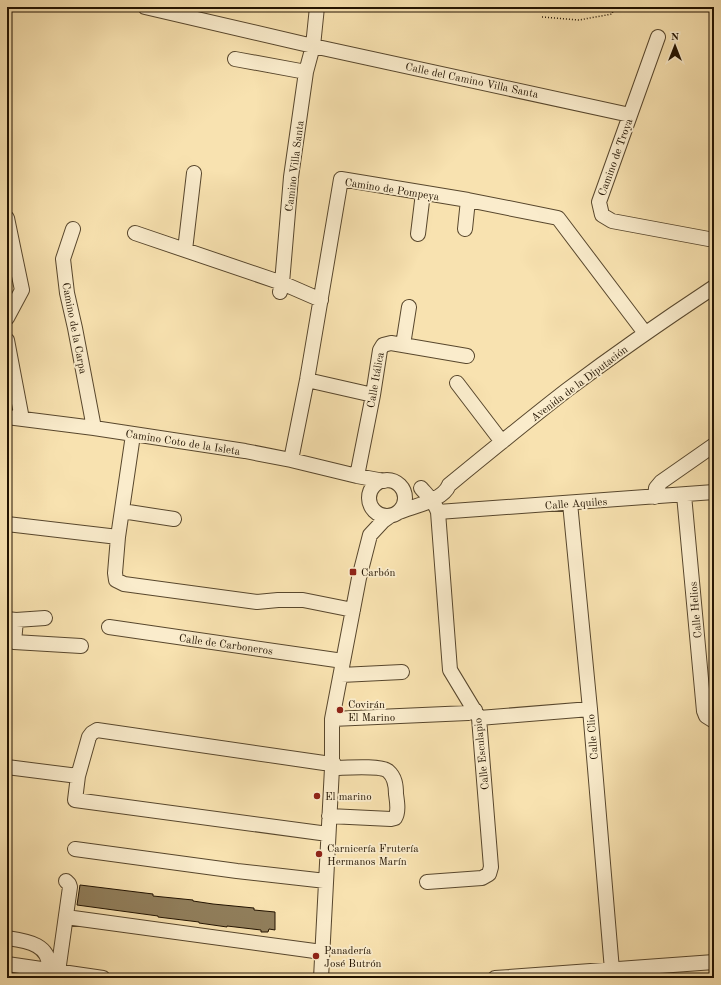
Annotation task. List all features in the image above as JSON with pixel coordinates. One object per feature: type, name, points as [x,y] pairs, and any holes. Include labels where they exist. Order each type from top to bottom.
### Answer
[{"type":"street","name":"Calle del Camino Villa Santa","points":[[145,7],[313,46],[630,115]]},
{"type":"street","name":"Camino Villa Santa","points":[[281,288],[291,177],[306,72],[313,46],[317,7]]},
{"type":"street","name":"Camino de Troya","points":[[658,37],[599,202],[602,215],[612,221],[714,240]]},
{"type":"street","points":[[235,59],[306,72]]},
{"type":"street","points":[[185,250],[194,173]]},
{"type":"street","name":"Camino de Pompeya","points":[[291,460],[321,300],[340,179],[468,200],[558,218],[645,333]]},
{"type":"street","points":[[418,234],[423,193]]},
{"type":"street","points":[[465,229],[468,200]]},
{"type":"street","points":[[7,218],[22,290],[7,318]]},
{"type":"street","name":"Camino de la Carpa","points":[[73,229],[63,259],[67,293],[94,428]]},
{"type":"street","points":[[135,233],[185,250],[281,288],[321,300]]},
{"type":"street","name":"Avenida de la Diputación","points":[[321,978],[333,765],[332,719],[359,578],[370,535],[383,520],[395,514],[435,506],[449,485],[567,390],[645,333],[714,287]]},
{"type":"street","points":[[403,345],[409,308]]},
{"type":"street","points":[[7,340],[22,419]]},
{"type":"street","name":"Calle Itálica","points":[[357,476],[381,347],[388,343],[467,356]]},
{"type":"street","points":[[307,380],[373,395]]},
{"type":"street","points":[[457,384],[502,442]]},
{"type":"street","name":"Camino Coto de la Isleta","points":[[7,417],[94,428],[245,451],[384,481]]},
{"type":"street","points":[[133,435],[118,538],[114,574],[116,580],[121,583],[257,602],[303,600],[353,610]]},
{"type":"street","points":[[655,497],[656,488],[661,482],[714,446]]},
{"type":"street","points":[[357,476],[365,487],[372,508],[380,514],[395,514],[404,503],[404,493],[399,485]]},
{"type":"street","points":[[370,501],[372,489],[380,482],[384,481],[394,482],[409,488],[432,487],[444,484],[449,485]]},
{"type":"street","points":[[421,488],[435,506]]},
{"type":"street","name":"Calle Aquiles","points":[[435,506],[570,503],[714,492]]},
{"type":"street","name":"Calle Helios","points":[[684,495],[704,711],[706,716],[714,721]]},
{"type":"street","name":"Avenida de la Diputación","points":[[370,501],[367,530],[370,535]]},
{"type":"street","name":"Calle Clio","points":[[570,503],[590,709],[606,973]]},
{"type":"street","name":"Calle Esculapio","points":[[427,882],[482,878],[486,877],[490,871],[477,714],[450,670],[435,506]]},
{"type":"street","points":[[122,511],[174,519]]},
{"type":"street","points":[[7,524],[118,538]]},
{"type":"street","points":[[7,529],[46,534]]},
{"type":"street","points":[[45,618],[12,620],[14,642],[81,646]]},
{"type":"street","name":"Calle de Carboneros","points":[[109,627],[342,668],[402,672]]},
{"type":"street","points":[[332,719],[590,709]]},
{"type":"street","points":[[328,834],[75,800],[75,776],[89,737],[92,732],[99,730],[333,765],[377,768],[388,771],[393,776],[396,783],[397,813],[395,818],[391,820],[329,816]]},
{"type":"street","points":[[7,767],[75,776]]},
{"type":"street","points":[[75,848],[237,871],[326,881]]},
{"type":"street","points":[[54,971],[66,916],[70,887],[66,881]]},
{"type":"street","points":[[66,916],[322,952]]},
{"type":"street","points":[[7,938],[27,941],[38,946],[49,958],[54,971]]},
{"type":"street","points":[[495,978],[606,973],[714,962]]},
{"type":"street","points":[[7,964],[103,978]]},
{"type":"path","points":[[542,17],[580,20],[612,14],[614,7]]},
{"type":"building","points":[[80,885],[275,912],[275,930],[269,929],[268,932],[261,932],[261,930],[227,927],[77,905]]},
{"type":"place","name":"Carbón","points":[[353,572]]},
{"type":"place","name":"Covirán El Marino","points":[[340,710]]},
{"type":"place","name":"El marino","points":[[317,796]]},
{"type":"place","name":"Carnicería Frutería Hermanos Marín","points":[[319,854]]},
{"type":"place","name":"Panadería José Butrón","points":[[316,956]]}]
